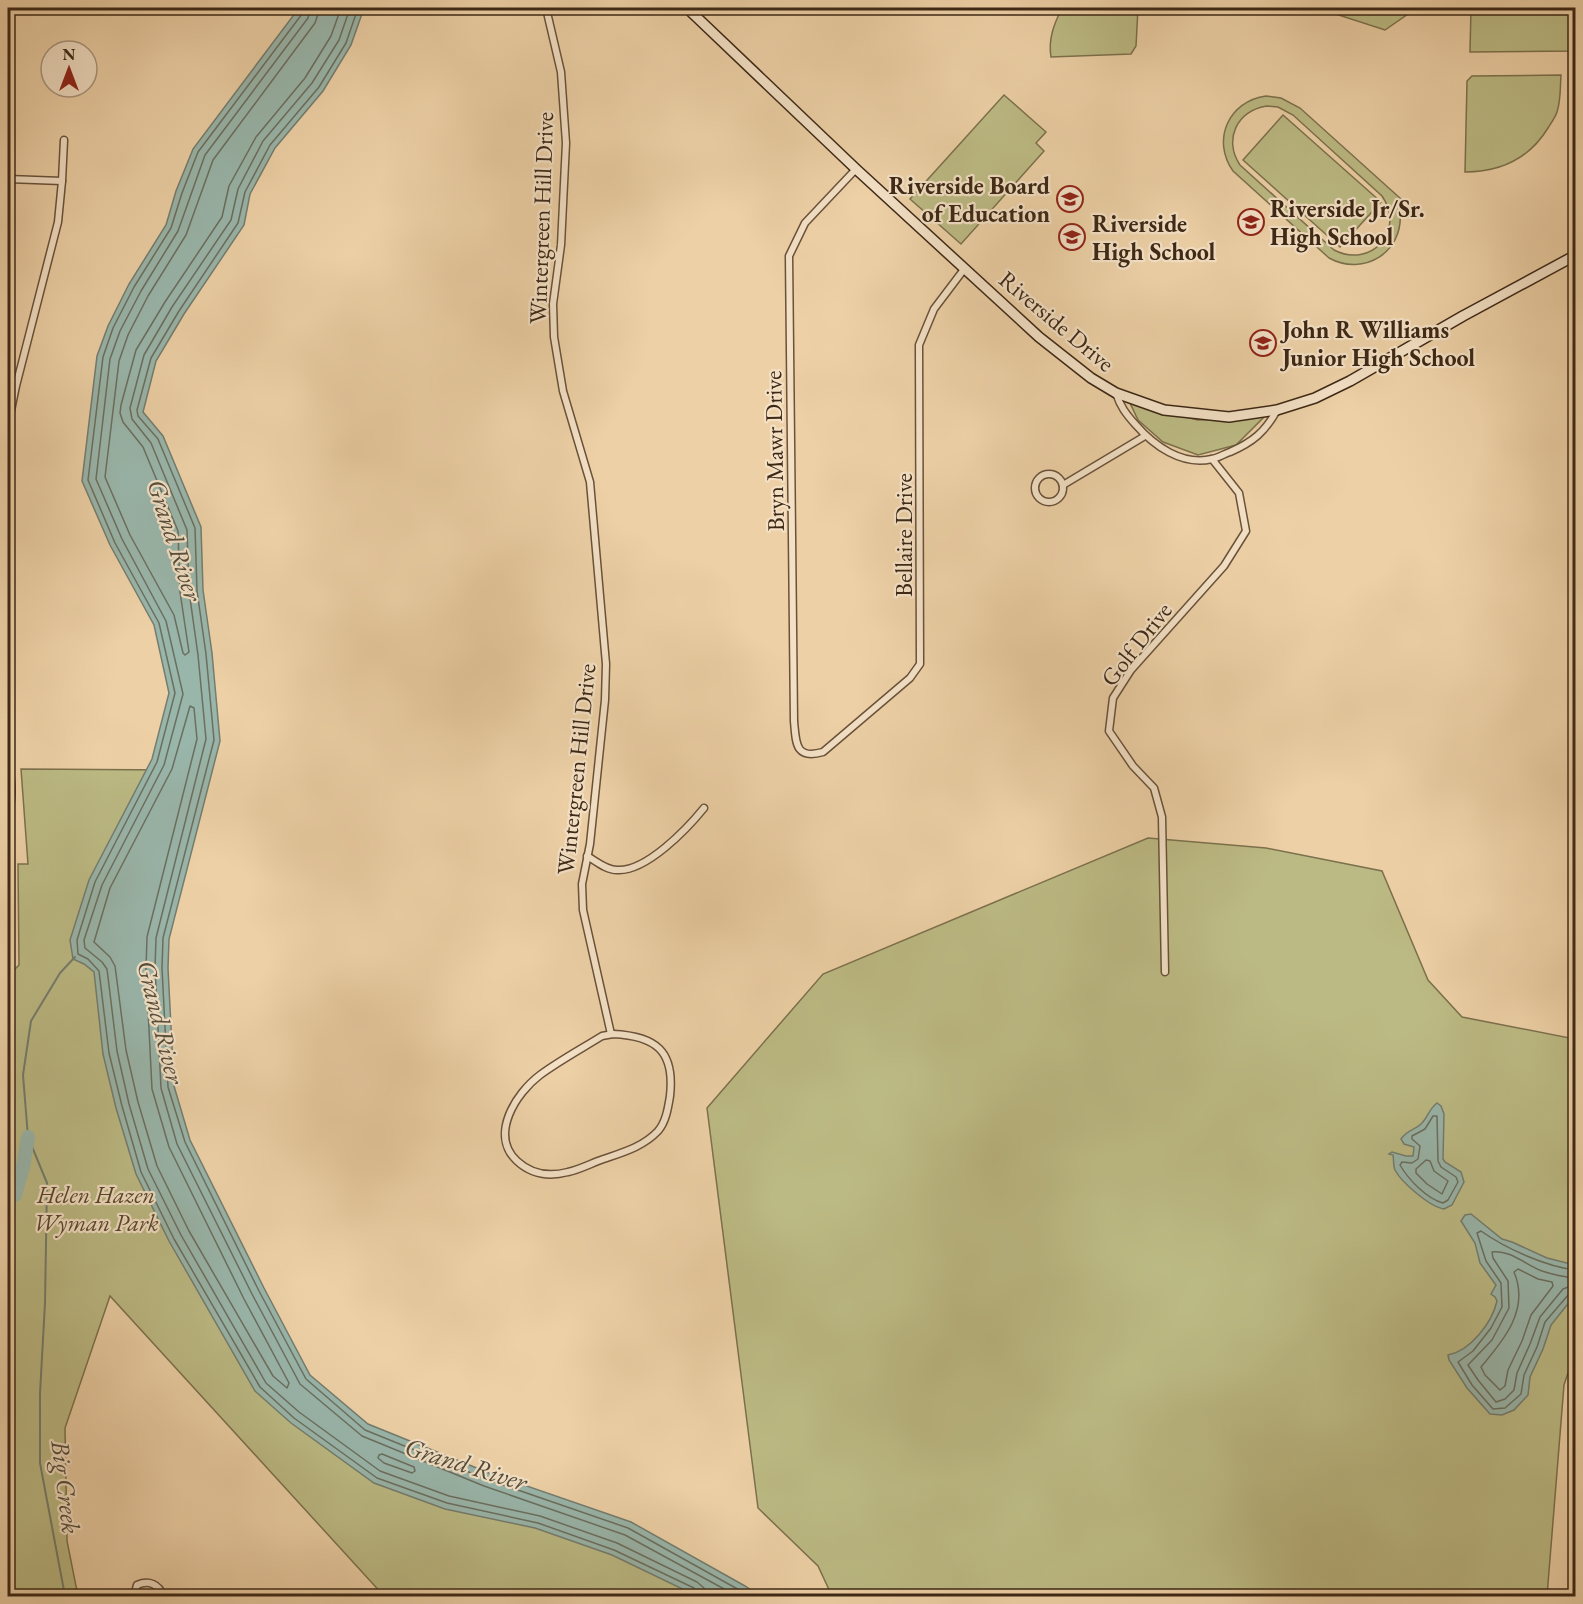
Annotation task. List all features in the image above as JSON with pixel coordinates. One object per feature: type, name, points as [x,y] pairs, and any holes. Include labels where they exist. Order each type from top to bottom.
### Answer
[{"type":"main road","name":"Riverside Drive","points":[[687,8],[856,170],[1039,337],[1090,378],[1116,393],[1164,410],[1229,417],[1277,410],[1315,398],[1350,381],[1575,255]]},
{"type":"street","name":"Wintergreen Hill Drive","points":[[546,8],[561,72],[566,142],[561,245],[553,304],[554,338],[563,391],[590,482],[606,664],[605,700],[582,884],[583,910],[611,1034]]},
{"type":"street","points":[[8,425],[15,386],[58,222],[64,140]]},
{"type":"street","name":"Bryn Mawr Drive","points":[[804,754],[796,742],[794,721],[789,256],[805,223],[856,170]]},
{"type":"street","points":[[8,179],[62,181]]},
{"type":"street","name":"Bellaire Drive","points":[[804,754],[823,752],[910,678],[920,664],[920,345],[934,309],[965,268]]},
{"type":"street","points":[[1116,393],[1121,407],[1145,436],[1181,458],[1212,459],[1254,439],[1267,428],[1277,410]]},
{"type":"street","points":[[1063,486],[1145,436]]},
{"type":"street","name":"Golf Drive","points":[[1165,972],[1162,817],[1154,788],[1133,766],[1109,731],[1113,698],[1125,680],[1224,566],[1246,531],[1239,493],[1212,459]]},
{"type":"street","points":[[1046,475],[1054,476],[1061,481],[1063,486],[1062,495],[1055,501],[1041,500],[1035,492],[1036,483],[1046,475]]},
{"type":"street","points":[[8,757],[12,787],[8,816]]},
{"type":"street","points":[[587,856],[606,868],[618,870],[634,867],[657,853],[688,827],[704,808]]},
{"type":"street","points":[[611,1034],[646,1038],[658,1047],[670,1065],[669,1103],[660,1129],[639,1147],[568,1172],[541,1174],[526,1169],[514,1158],[506,1144],[504,1130],[519,1098],[538,1077],[602,1036],[611,1034]]},
{"type":"street","points":[[134,1596],[137,1585],[144,1582],[154,1584],[161,1590],[163,1596]]},
{"type":"green space","points":[[1062,8],[1138,8],[1136,46],[1131,54],[1051,57],[1052,32]]},
{"type":"green space","points":[[1317,8],[1409,8],[1408,14],[1385,30]]},
{"type":"green space","points":[[1471,8],[1575,8],[1575,51],[1470,52]]},
{"type":"green space","points":[[1561,75],[1560,98],[1556,114],[1532,148],[1523,156],[1502,166],[1465,172],[1467,81],[1472,76]]},
{"type":"green space","points":[[1004,95],[1046,132],[1036,143],[1044,151],[961,244],[910,199]]},
{"type":"green space","points":[[1266,96],[1281,98],[1300,108],[1411,208],[1404,216],[1400,212],[1400,226],[1396,239],[1389,249],[1368,262],[1355,264],[1342,263],[1329,258],[1233,171],[1224,147],[1227,124],[1242,105]],"holes":[[[1267,106],[1278,107],[1293,115],[1382,196],[1388,209],[1390,222],[1381,243],[1372,250],[1360,255],[1348,255],[1334,250],[1240,165],[1235,155],[1233,136],[1241,120],[1248,113],[1257,109]]]},
{"type":"green space","points":[[1283,115],[1381,202],[1340,247],[1243,160]]},
{"type":"green space","points":[[1130,403],[1198,420],[1265,416],[1236,445],[1198,455],[1163,442],[1138,420]]},
{"type":"green space","name":"Helen Hazen Wyman Park","points":[[21,769],[173,770],[145,1086],[308,1409],[714,1596],[384,1596],[110,1296],[65,1428],[67,1541],[78,1596],[8,1596],[8,976],[19,965],[18,864],[28,864]]},
{"type":"green space","points":[[1148,838],[1266,848],[1382,871],[1428,980],[1462,1017],[1575,1039],[1576,1349],[1564,1385],[1547,1596],[832,1596],[818,1566],[758,1508],[707,1108],[823,974]]},
{"type":"water","name":"Grand River","points":[[299,8],[364,8],[351,45],[323,91],[275,148],[250,194],[244,225],[184,314],[156,361],[143,412],[163,436],[201,527],[203,590],[212,653],[220,741],[169,939],[168,968],[174,1086],[190,1140],[310,1375],[368,1424],[489,1473],[631,1522],[760,1596],[697,1596],[612,1555],[535,1528],[445,1509],[374,1483],[291,1423],[255,1391],[169,1241],[136,1174],[116,1108],[103,1054],[94,972],[73,959],[70,940],[89,880],[152,759],[169,693],[154,625],[110,545],[82,481],[97,356],[108,326],[129,284],[166,225],[176,191],[193,149]]},
{"type":"water","points":[[1437,1103],[1444,1114],[1443,1159],[1461,1172],[1464,1182],[1452,1205],[1444,1209],[1424,1199],[1403,1181],[1395,1170],[1393,1155],[1389,1154],[1392,1152],[1413,1156],[1414,1147],[1404,1144],[1401,1139],[1421,1124]]},
{"type":"water","points":[[1471,1214],[1502,1239],[1547,1258],[1575,1265],[1575,1295],[1551,1325],[1530,1377],[1528,1395],[1514,1410],[1502,1415],[1490,1414],[1467,1388],[1448,1355],[1464,1348],[1479,1335],[1497,1301],[1491,1294],[1496,1285],[1480,1263],[1475,1243],[1461,1221],[1465,1215]]},
{"type":"waterway","name":"Big Creek","points":[[65,1596],[40,1463],[47,1183],[28,1137],[23,1075],[31,1021],[60,973],[75,957]]},
{"type":"waterway","points":[[8,1198],[15,1195],[28,1137]]},
{"type":"place","name":"Riverside Board of Education","points":[[1070,199]]},
{"type":"place","name":"Riverside Jr/Sr. High School","points":[[1251,222]]},
{"type":"place","name":"Riverside High School","points":[[1072,237]]},
{"type":"place","name":"John R Williams Junior High School","points":[[1263,343]]}]
